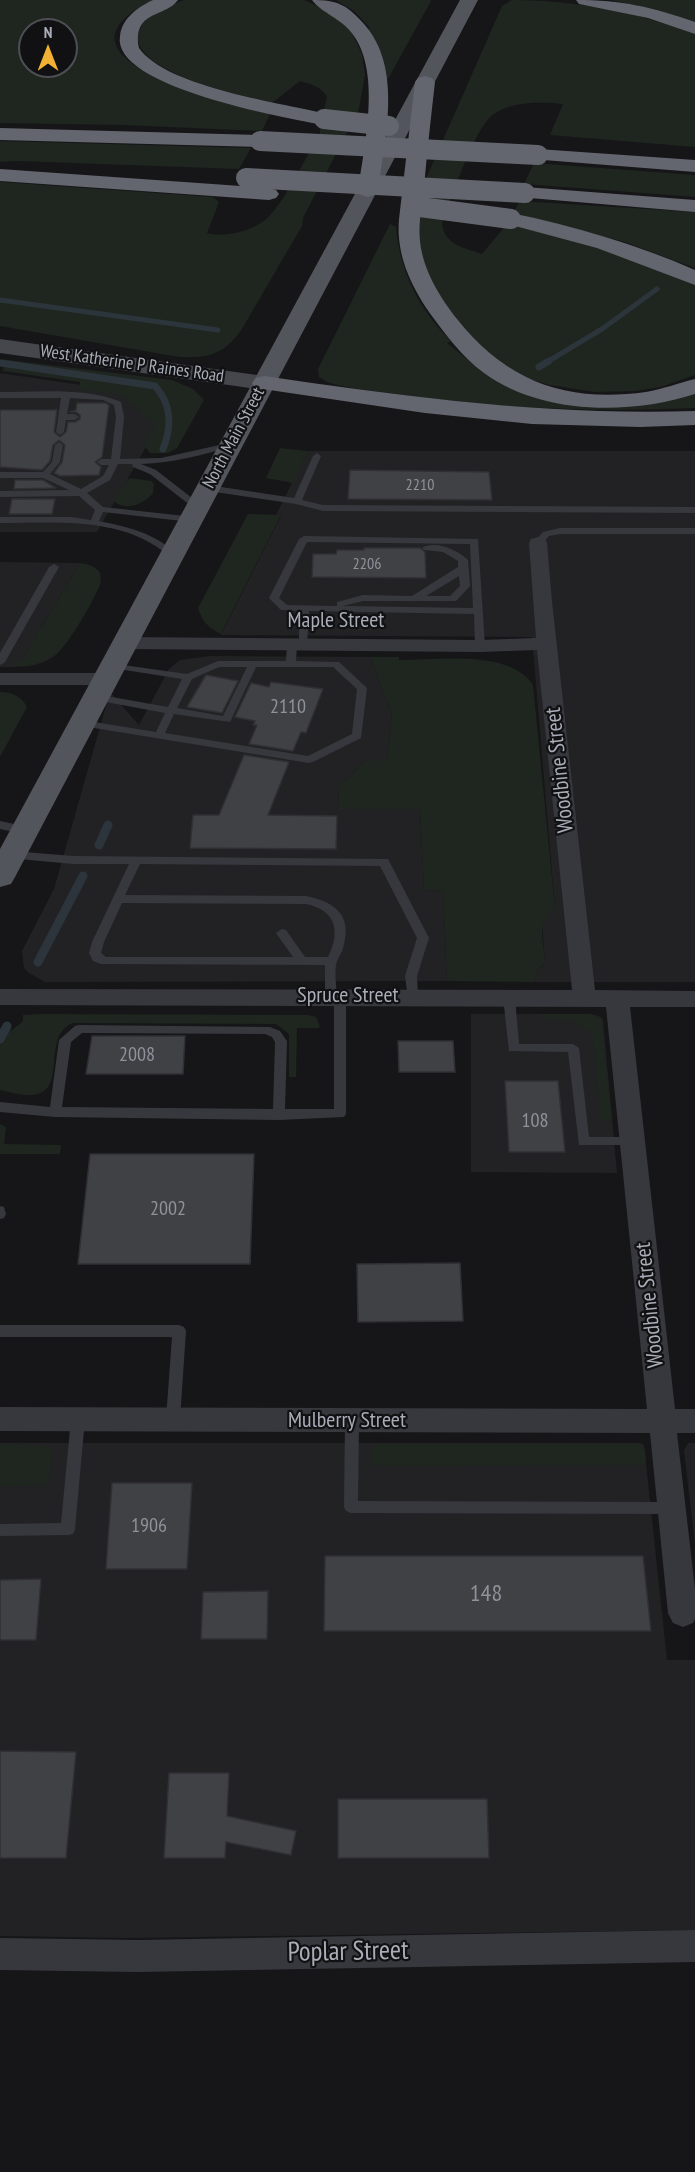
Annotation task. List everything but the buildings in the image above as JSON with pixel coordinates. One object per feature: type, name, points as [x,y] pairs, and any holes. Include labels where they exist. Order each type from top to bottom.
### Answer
[{"type":"highway","points":[[169,0],[144,12],[129,31],[130,51],[139,61],[172,78],[214,93],[278,111],[324,118],[695,166]]},
{"type":"highway","points":[[321,0],[350,17],[368,42],[375,61],[379,81],[368,191]]},
{"type":"highway","points":[[585,0],[652,13],[695,28]]},
{"type":"highway","points":[[425,81],[408,236],[420,278],[452,328],[492,369],[531,389],[590,400],[625,401],[658,396],[695,386]]},
{"type":"highway","points":[[0,134],[544,148],[695,156]]},
{"type":"highway","points":[[0,170],[246,178],[695,206]]},
{"type":"highway","points":[[0,176],[269,194],[409,206],[511,219],[551,227],[621,248],[695,278]]},
{"type":"highway","points":[[264,382],[497,415],[608,420],[695,418]]},
{"type":"main road","name":"North Main Street","points":[[4,867],[12,828],[82,723],[469,0]]},
{"type":"street","name":"West Katherine P Raines Road","points":[[0,346],[264,382]]},
{"type":"street","name":"Woodbine Street","points":[[538,543],[584,997]]},
{"type":"street","name":"Maple Street","points":[[0,679],[109,671],[295,651],[547,644]]},
{"type":"street","name":"Spruce Street","points":[[0,997],[412,996],[695,999]]},
{"type":"street","name":"Woodbine Street","points":[[617,998],[682,1613]]},
{"type":"street","name":"Mulberry Street","points":[[0,1419],[695,1421]]},
{"type":"street","name":"Poplar Street","points":[[0,1954],[138,1956],[695,1946]]},
{"type":"lane","points":[[0,395],[66,395],[116,401],[120,417],[115,462],[107,478],[81,493],[0,494]]},
{"type":"lane","points":[[60,432],[66,395]]},
{"type":"lane","points":[[62,417],[75,417]]},
{"type":"lane","points":[[108,417],[120,417]]},
{"type":"lane","points":[[101,462],[132,463],[189,456],[230,444]]},
{"type":"lane","points":[[45,475],[56,462],[58,445]]},
{"type":"lane","points":[[297,501],[317,456]]},
{"type":"lane","points":[[56,462],[68,462]]},
{"type":"lane","points":[[132,463],[153,472],[199,505]]},
{"type":"lane","points":[[0,475],[45,475],[81,493],[100,509],[297,501],[323,508],[353,509],[695,510]]},
{"type":"lane","points":[[94,523],[100,509]]},
{"type":"lane","points":[[0,520],[71,520],[94,523],[147,537],[164,545],[173,555]]},
{"type":"lane","points":[[538,543],[546,534],[560,531],[695,531]]},
{"type":"lane","points":[[479,611],[284,608],[274,598],[304,539],[475,541],[479,611],[480,646]]},
{"type":"lane","points":[[300,547],[440,548],[455,552],[463,560],[465,586],[453,599],[363,598],[324,608]]},
{"type":"lane","points":[[0,662],[54,567]]},
{"type":"lane","points":[[414,599],[463,568]]},
{"type":"lane","points":[[295,651],[304,608]]},
{"type":"lane","points":[[82,723],[309,759],[357,736],[362,688],[336,664],[295,651],[253,664],[218,664],[188,677],[109,671]]},
{"type":"lane","points":[[109,671],[171,710],[226,720],[253,664]]},
{"type":"lane","points":[[159,735],[188,677]]},
{"type":"lane","points":[[4,867],[73,860],[384,862],[423,938],[411,976],[412,996]]},
{"type":"lane","points":[[136,860],[95,953],[97,958],[105,960],[331,961]]},
{"type":"lane","points":[[0,1107],[55,1112],[340,1114],[336,997],[331,961],[338,947],[339,919],[334,910],[322,903],[306,900],[118,899]]},
{"type":"lane","points":[[282,933],[302,961]]},
{"type":"lane","points":[[509,997],[513,1048],[573,1048],[584,1142],[634,1142]]},
{"type":"lane","points":[[55,1112],[65,1040],[79,1029],[266,1030],[276,1034],[281,1041],[279,1115]]},
{"type":"lane","points":[[0,1334],[179,1331],[173,1419]]},
{"type":"lane","points":[[0,1530],[68,1529],[78,1419]]},
{"type":"lane","points":[[352,1421],[351,1507],[671,1508]]},
{"type":"shaded area","points":[[0,0],[153,0],[122,21],[115,41],[126,59],[151,75],[183,88],[270,114],[262,131],[0,123]]},
{"type":"shaded area","points":[[184,0],[304,0],[328,11],[342,21],[352,33],[362,54],[365,75],[359,109],[303,218],[302,226],[242,329],[222,350],[215,353],[199,357],[179,357],[0,326],[0,180],[1,182],[213,197],[219,202],[207,233],[222,235],[238,233],[265,220],[272,213],[287,192],[320,134],[327,97],[315,86],[300,81],[272,103],[192,81],[153,61],[141,49],[138,35],[140,28],[156,12]]},
{"type":"shaded area","points":[[336,0],[431,1],[388,79],[382,79],[367,29],[370,28],[354,11]]},
{"type":"shaded area","points":[[512,0],[559,2],[605,9],[650,19],[695,34],[695,147],[550,135],[563,104],[537,103],[510,107],[494,114],[486,121],[471,148],[442,224],[444,231],[456,245],[482,254],[507,224],[594,244],[695,283],[695,375],[661,387],[636,391],[595,392],[550,385],[529,379],[495,361],[441,304],[418,252],[418,197],[502,6]]},
{"type":"shaded area","points":[[611,0],[695,0],[695,24],[660,11]]},
{"type":"shaded area","points":[[0,141],[251,148],[239,169],[0,162]]},
{"type":"shaded area","points":[[534,163],[695,175],[695,197],[524,184]]},
{"type":"shaded area","points":[[520,201],[695,212],[695,268],[625,242],[513,213]]},
{"type":"shaded area","points":[[390,224],[396,227],[398,244],[407,274],[429,316],[451,341],[447,343],[491,378],[512,387],[562,401],[695,392],[695,408],[622,410],[477,404],[365,390],[327,382],[319,377],[318,369]]},
{"type":"shaded area","points":[[0,359],[172,380],[193,389],[204,400],[177,448],[168,453],[150,453],[144,446],[155,425],[121,395],[79,390],[80,382],[2,371],[5,365]]},
{"type":"shaded area","points":[[0,373],[122,391],[144,403],[157,428],[97,532],[0,532]]},
{"type":"shaded area","points":[[280,448],[308,451],[293,483],[266,478]]},
{"type":"shaded area","points":[[308,451],[695,451],[695,982],[534,982],[538,969],[545,963],[542,925],[545,917],[555,908],[532,637],[221,635],[281,516],[276,515]]},
{"type":"shaded area","points":[[131,478],[151,481],[154,484],[153,493],[135,505],[124,506],[114,501],[127,480]]},
{"type":"shaded area","points":[[248,514],[281,515],[221,634],[207,624],[198,608]]},
{"type":"shaded area","points":[[0,562],[80,563],[17,667],[0,667]]},
{"type":"shaded area","points":[[80,563],[96,569],[100,573],[101,580],[96,594],[74,632],[62,649],[48,660],[30,666],[14,665],[13,663],[20,662]]},
{"type":"shaded area","points":[[210,656],[370,657],[392,714],[387,761],[365,761],[338,787],[339,809],[420,809],[424,890],[443,891],[447,981],[45,982],[24,968],[22,951],[54,889],[110,692],[139,725],[169,669],[180,660]]},
{"type":"shaded area","points":[[370,657],[399,657],[399,660],[452,658],[491,661],[508,666],[522,674],[533,685],[555,908],[543,926],[545,963],[538,969],[534,982],[447,981],[443,891],[424,890],[420,809],[339,809],[338,787],[365,761],[387,760],[392,714]]},
{"type":"shaded area","points":[[0,692],[16,695],[27,707],[0,757]]},
{"type":"shaded area","points":[[471,1014],[591,1014],[601,1017],[617,1173],[471,1172]]},
{"type":"shaded area","points":[[543,1014],[590,1014],[601,1019],[612,1118],[601,1123],[592,1033],[571,1020],[538,1019]]},
{"type":"shaded area","points":[[23,1015],[309,1015],[316,1017],[320,1026],[318,1028],[297,1028],[296,1077],[289,1077],[289,1034],[276,1024],[73,1023],[63,1030],[58,1039],[53,1074],[50,1084],[44,1091],[29,1095],[0,1090],[0,1030],[5,1028],[11,1031],[23,1021]]},
{"type":"shaded area","points":[[0,1124],[6,1127],[4,1144],[61,1145],[60,1154],[0,1154]]},
{"type":"shaded area","points":[[0,1443],[640,1443],[644,1445],[667,1660],[695,1660],[695,1930],[129,1938],[0,1936]]},
{"type":"shaded area","points":[[688,1443],[695,1443],[695,1544],[684,1451]]},
{"type":"shaded area","points":[[0,1444],[52,1446],[49,1483],[47,1485],[0,1486]]},
{"type":"shaded area","points":[[376,1444],[639,1444],[645,1449],[646,1465],[371,1466],[371,1448]]},
{"type":"waterway","points":[[547,362],[602,329],[657,289]]},
{"type":"waterway","points":[[0,300],[218,330]]},
{"type":"waterway","points":[[539,367],[549,361]]},
{"type":"waterway","points":[[0,363],[155,386],[165,401],[169,416],[168,432],[163,449]]},
{"type":"waterway","points":[[99,845],[108,825]]},
{"type":"waterway","points":[[38,962],[83,876]]},
{"type":"waterway","points":[[0,1039],[7,1026]]}]
